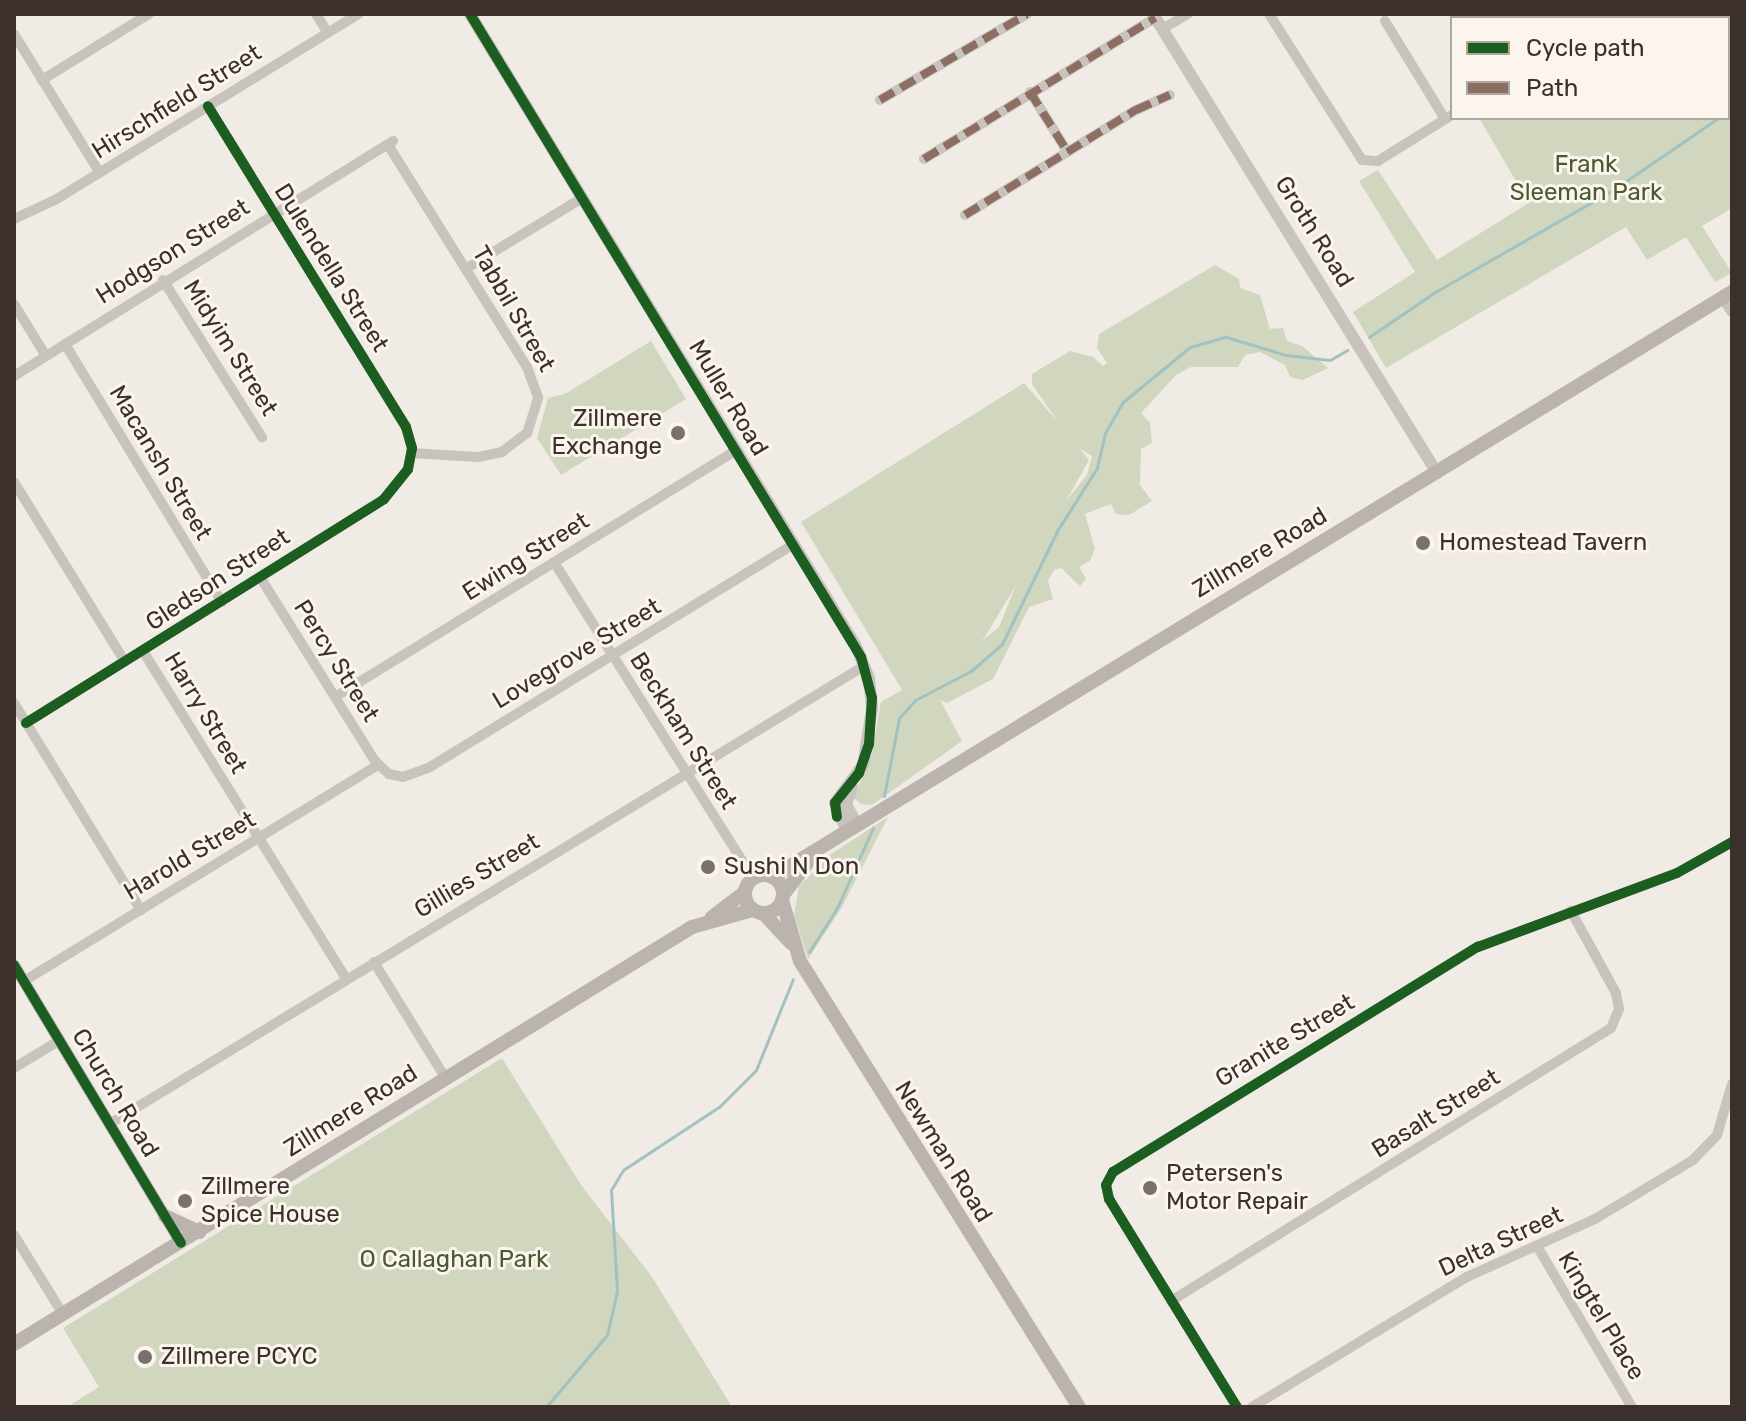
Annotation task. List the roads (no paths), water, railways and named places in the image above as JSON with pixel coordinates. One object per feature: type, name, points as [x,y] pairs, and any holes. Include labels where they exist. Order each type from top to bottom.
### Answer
[{"type":"main road","name":"Zillmere Road","points":[[772,877],[1728,295]]},
{"type":"main road","name":"Zillmere Road","points":[[712,917],[758,912],[782,898],[814,854]]},
{"type":"main road","points":[[754,879],[772,877]]},
{"type":"main road","name":"Newman Road","points":[[772,877],[782,898],[791,943]]},
{"type":"main road","name":"Zillmere Road","points":[[14,1344],[712,917],[745,892],[754,879]]},
{"type":"main road","name":"Newman Road","points":[[745,892],[758,912],[791,943],[1059,1382],[1079,1407]]},
{"type":"main road","points":[[165,1216],[199,1232]]},
{"type":"main road","name":"Newman Road","points":[[1059,1382],[1066,1407]]},
{"type":"street","points":[[42,80],[149,14]]},
{"type":"street","points":[[316,14],[328,33]]},
{"type":"street","name":"Hirschfield Street","points":[[14,219],[100,173],[359,14]]},
{"type":"street","name":"Muller Road","points":[[470,14],[794,544],[864,666],[872,698],[870,732],[855,780],[835,803],[852,828]]},
{"type":"street","points":[[880,100],[1027,14]]},
{"type":"street","points":[[924,159],[1030,92],[1157,20],[1188,14]]},
{"type":"street","points":[[1269,14],[1357,156],[1368,163],[1449,117],[1385,21]]},
{"type":"street","name":"Groth Road","points":[[1157,20],[1437,473]]},
{"type":"street","points":[[14,34],[100,173]]},
{"type":"street","points":[[1030,92],[1067,151]]},
{"type":"street","points":[[965,215],[1067,151],[1170,95]]},
{"type":"street","name":"Dulendella Street","points":[[208,106],[406,427],[411,453]]},
{"type":"street","name":"Hodgson Street","points":[[14,376],[163,280],[375,150],[391,144]]},
{"type":"street","name":"Tabbil Street","points":[[391,144],[532,375],[538,398],[535,417],[521,439],[495,454],[411,453]]},
{"type":"street","points":[[467,268],[582,198]]},
{"type":"street","name":"Midyim Street","points":[[163,280],[262,437]]},
{"type":"street","points":[[1728,295],[1732,311]]},
{"type":"street","points":[[14,304],[46,356]]},
{"type":"street","name":"Macansh Street","points":[[65,344],[222,602]]},
{"type":"street","name":"Ewing Street","points":[[335,697],[737,450]]},
{"type":"street","name":"Gledson Street","points":[[26,723],[390,494],[405,476],[411,453]]},
{"type":"street","points":[[14,482],[125,662]]},
{"type":"street","name":"Lovegrove Street","points":[[378,765],[393,776],[418,773],[794,544]]},
{"type":"street","name":"Beckham Street","points":[[554,562],[754,879]]},
{"type":"street","name":"Percy Street","points":[[260,577],[378,765]]},
{"type":"street","name":"Harry Street","points":[[143,651],[346,979]]},
{"type":"street","name":"Gillies Street","points":[[111,1123],[684,772],[864,666]]},
{"type":"street","points":[[14,703],[141,910]]},
{"type":"street","name":"Harold Street","points":[[24,981],[378,765]]},
{"type":"street","name":"Granite Street","points":[[1237,1407],[1109,1199],[1106,1185],[1113,1172],[1478,947],[1684,870],[1732,842]]},
{"type":"street","name":"Basalt Street","points":[[1171,1301],[1611,1028],[1619,1009],[1616,993],[1571,911]]},
{"type":"street","points":[[374,962],[446,1079]]},
{"type":"street","name":"Church Road","points":[[14,965],[181,1243]]},
{"type":"street","points":[[14,1068],[60,1040]]},
{"type":"street","name":"Delta Street","points":[[1252,1407],[1456,1283],[1609,1211],[1699,1155],[1717,1135],[1732,1084]]},
{"type":"street","points":[[14,1235],[63,1314]]},
{"type":"street","name":"Kingtel Place","points":[[1537,1246],[1632,1407]]},
{"type":"waterway","points":[[1369,337],[1435,292],[1613,190],[1715,120]]},
{"type":"waterway","points":[[884,796],[899,718],[915,700],[971,671],[1002,644],[1057,531],[1097,468],[1105,433],[1123,402],[1190,347],[1226,337],[1286,355],[1330,360],[1347,350]]},
{"type":"waterway","points":[[809,952],[837,908],[873,828]]},
{"type":"waterway","points":[[546,1407],[607,1335],[617,1291],[611,1190],[623,1170],[720,1106],[756,1070],[793,979]]},
{"type":"place","name":"Zillmere Exchange","points":[[678,433]]},
{"type":"place","name":"Homestead Tavern","points":[[1423,543]]},
{"type":"place","name":"Sushi N Don","points":[[708,867]]},
{"type":"place","name":"Petersen's Motor Repair","points":[[1150,1188]]},
{"type":"place","name":"Zillmere Spice House","points":[[185,1201]]},
{"type":"place","name":"Zillmere PCYC","points":[[145,1357]]},
{"type":"park label","name":"Frank Sleeman Park","points":[[1586,179]]},
{"type":"park label","name":"O Callaghan Park","points":[[454,1260]]}]
